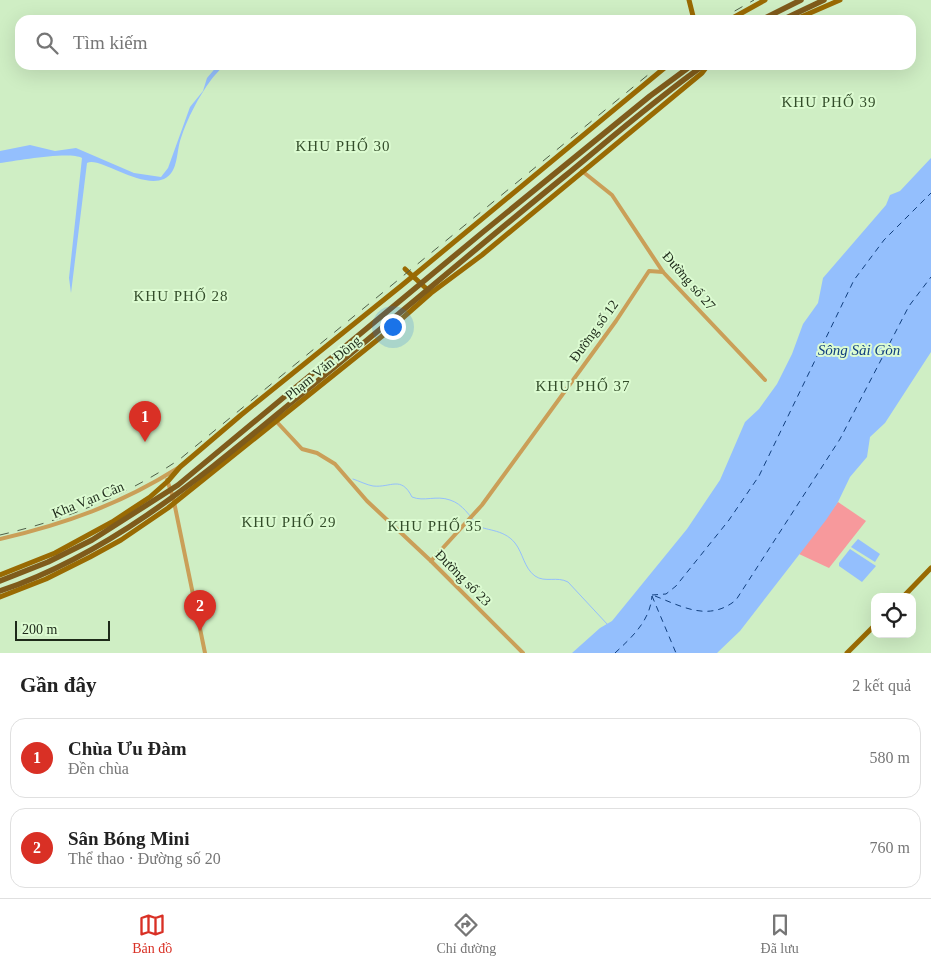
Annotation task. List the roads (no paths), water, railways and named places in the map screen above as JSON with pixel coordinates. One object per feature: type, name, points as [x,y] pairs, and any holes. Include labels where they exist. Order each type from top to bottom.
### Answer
[{"type":"highway","points":[[771,15],[801,0]]},
{"type":"highway","points":[[792,15],[824,0]]},
{"type":"highway","name":"Phạm Văn Đồng","points":[[0,581],[48,562],[92,540],[171,490],[650,96],[685,70]]},
{"type":"highway","name":"Phạm Văn Đồng","points":[[0,591],[62,566],[97,548],[138,525],[174,500],[429,292],[617,132],[698,70]]},
{"type":"main road","points":[[688,0],[692,15]]},
{"type":"main road","points":[[738,15],[765,0]]},
{"type":"main road","points":[[806,15],[840,0]]},
{"type":"main road","name":"Phạm Văn Đồng","points":[[0,575],[55,553],[99,530],[137,506],[180,467],[662,70]]},
{"type":"main road","name":"Phạm Văn Đồng","points":[[429,292],[482,255],[705,70]]},
{"type":"main road","points":[[405,268],[429,292]]},
{"type":"main road","name":"Phạm Văn Đồng","points":[[0,597],[80,562],[138,525]]},
{"type":"main road","points":[[907,593],[931,568]]},
{"type":"main road","points":[[847,653],[871,629]]},
{"type":"street","name":"Đường số 27","points":[[582,171],[612,195],[663,272],[764,380]]},
{"type":"street","name":"Đường số 12","points":[[431,561],[477,510],[616,321],[650,271],[663,272]]},
{"type":"street","name":"Đường số 23","points":[[274,420],[302,449],[317,453],[334,464],[367,502],[431,561],[523,653]]},
{"type":"street","points":[[166,479],[174,500],[205,653]]},
{"type":"street","name":"Kha Vạn Cân","points":[[0,539],[50,527],[81,516],[166,479]]},
{"type":"water","points":[[214,70],[219,70],[202,93],[194,108],[179,143],[175,166],[169,176],[154,181],[144,180],[101,164],[87,163],[71,293],[69,278],[82,158],[55,156],[0,163],[0,151],[30,145],[55,151],[76,148],[134,173],[161,177],[168,168],[190,107],[203,91],[207,78]]},
{"type":"water","name":"Sông Sài Gòn","points":[[931,158],[931,352],[885,423],[870,437],[867,457],[850,477],[838,502],[826,520],[740,631],[717,653],[572,653],[600,628],[612,621],[687,529],[720,480],[745,422],[759,409],[777,384],[792,354],[803,324],[818,303],[823,278],[886,205],[890,195],[900,191]]},
{"type":"water","points":[[858,539],[880,554],[875,562],[851,547]]},
{"type":"water","points":[[850,549],[876,566],[862,582],[839,566],[839,563]]},
{"type":"waterway","points":[[353,479],[373,486],[400,484],[408,490],[412,497],[445,499],[455,502],[481,527],[499,532],[510,538],[518,547],[528,569],[535,576],[543,579],[564,580],[568,582],[608,625]]},
{"type":"railway","points":[[728,15],[754,0]]},
{"type":"railway","points":[[0,535],[47,522],[93,506],[137,485],[180,459],[654,70]]},
{"type":"place","name":"Chùa Ưu Đàm","points":[[145,442]]},
{"type":"place","name":"Sân Bóng Mini","points":[[200,631]]},
{"type":"district","name":"KHU PHỐ 39","points":[[829,102]]},
{"type":"district","name":"KHU PHỐ 30","points":[[343,146]]},
{"type":"district","name":"KHU PHỐ 28","points":[[181,296]]},
{"type":"district","name":"KHU PHỐ 37","points":[[583,386]]},
{"type":"district","name":"KHU PHỐ 29","points":[[289,522]]},
{"type":"district","name":"KHU PHỐ 35","points":[[435,526]]}]
